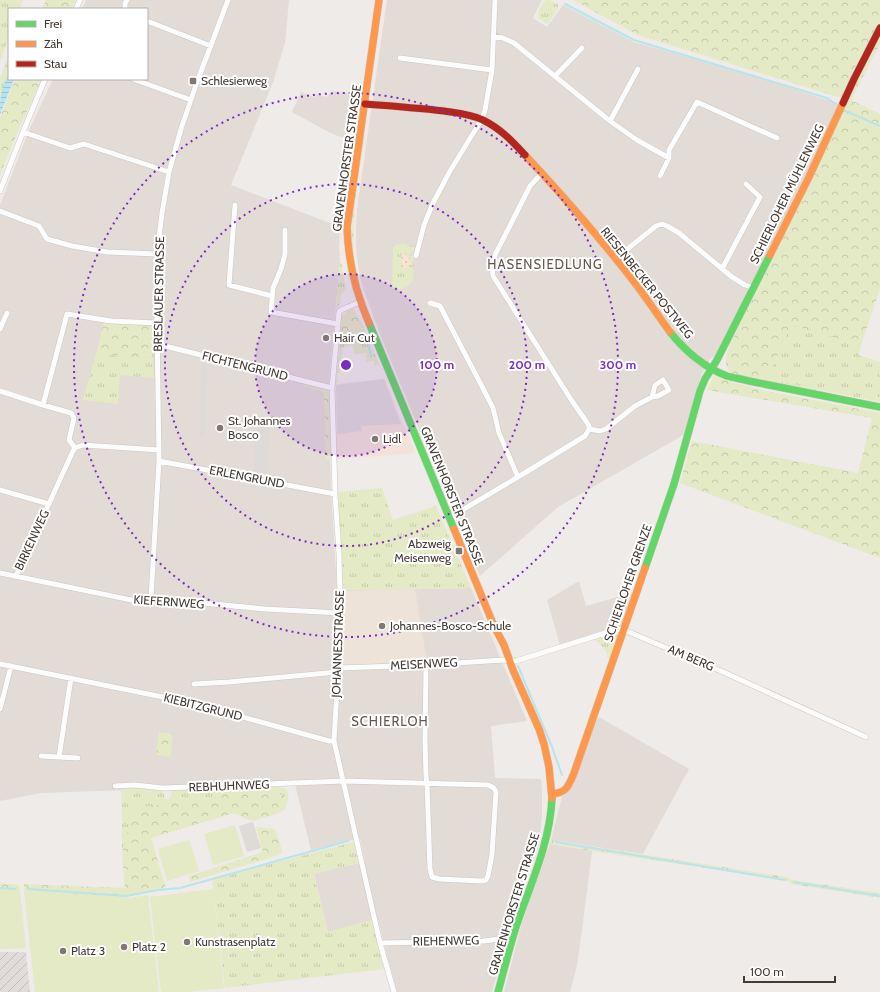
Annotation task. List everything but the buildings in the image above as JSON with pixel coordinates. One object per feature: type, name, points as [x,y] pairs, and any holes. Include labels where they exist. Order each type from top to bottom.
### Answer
[{"type":"street","name":"BRESLAUER STRASSE","points":[[151,598],[159,461],[157,254],[162,213],[169,172],[181,129],[228,0]]},
{"type":"street","name":"GRAVENHORSTER STRASSE","points":[[380,0],[347,227],[348,258],[360,302],[494,626],[504,645],[513,670],[539,729],[544,744],[551,778],[551,815],[544,848],[513,939],[498,992]]},
{"type":"street","points":[[416,256],[424,225],[433,203],[450,171],[482,118],[485,110],[492,70],[495,0]]},
{"type":"street","points":[[148,21],[211,46]]},
{"type":"street","name":"SCHIERLOHER MÜHLENWEG","points":[[712,369],[809,177],[854,79],[880,28]]},
{"type":"street","points":[[493,36],[503,38],[514,43],[610,121],[637,140],[669,158]]},
{"type":"street","points":[[555,76],[582,48]]},
{"type":"street","points":[[400,58],[492,70]]},
{"type":"street","points":[[610,121],[638,70]]},
{"type":"street","points":[[0,191],[45,80]]},
{"type":"street","points":[[136,80],[191,100]]},
{"type":"street","points":[[660,176],[669,158],[669,150],[697,102],[777,138]]},
{"type":"street","name":"RIESENBECKER POSTWEG","points":[[365,104],[412,107],[466,114],[482,118],[509,137],[616,259],[674,337],[690,353],[712,369],[728,376],[750,381],[880,407]]},
{"type":"street","points":[[23,132],[70,148],[84,144],[169,172]]},
{"type":"street","points":[[449,518],[585,436],[589,430],[589,426],[586,421],[493,276],[492,262],[495,255],[530,186],[542,173]]},
{"type":"street","points":[[722,269],[760,197],[746,184]]},
{"type":"street","points":[[235,205],[229,285],[272,296]]},
{"type":"street","points":[[0,212],[39,226],[47,239],[72,246],[107,252],[157,254]]},
{"type":"street","points":[[616,259],[656,226],[662,224],[679,233],[732,277],[745,285],[754,288]]},
{"type":"street","points":[[285,230],[285,254],[281,269],[273,288],[271,312],[338,324]]},
{"type":"street","name":"JOHANNESSTRASSE","points":[[360,302],[341,310],[339,315],[332,388],[340,613],[334,741],[380,943],[394,992]]},
{"type":"street","points":[[430,303],[440,306],[488,398],[493,408],[499,433],[518,477]]},
{"type":"street","points":[[0,329],[7,313]]},
{"type":"street","points":[[43,405],[67,314],[111,320],[157,323]]},
{"type":"street","name":"FICHTENGRUND","points":[[157,344],[332,388]]},
{"type":"street","name":"SCHIERLOHER GRENZE","points":[[552,794],[559,793],[569,786],[674,484],[700,391],[705,379],[712,369]]},
{"type":"street","points":[[0,391],[73,415],[74,418],[70,440],[75,448],[83,445],[159,450]]},
{"type":"street","points":[[589,430],[600,431],[606,429],[627,411],[652,397]]},
{"type":"street","name":"BIRKENWEG","points":[[16,576],[75,448]]},
{"type":"street","name":"ERLENGRUND","points":[[159,461],[335,494]]},
{"type":"street","name":"BIRKENWEG","points":[[0,490],[49,504]]},
{"type":"street","name":"KIEFERNWEG","points":[[0,573],[146,602],[151,598],[264,609],[340,613]]},
{"type":"street","points":[[510,660],[516,661],[618,629],[624,630]]},
{"type":"street","name":"AM BERG","points":[[624,630],[721,671],[866,737]]},
{"type":"street","name":"MEISENWEG","points":[[194,684],[229,682],[338,670],[510,660]]},
{"type":"street","name":"KIEBITZGRUND","points":[[0,664],[192,703],[329,741],[334,741]]},
{"type":"street","points":[[426,665],[425,739],[427,784]]},
{"type":"street","points":[[0,708],[12,666]]},
{"type":"street","points":[[59,757],[71,678]]},
{"type":"street","points":[[41,756],[78,758]]},
{"type":"street","name":"REBHUHNWEG","points":[[115,786],[135,785],[163,788],[344,781],[490,786],[494,788],[496,792],[492,854],[486,880],[482,881],[432,877],[430,870],[427,784]]},
{"type":"street","name":"RIEHENWEG","points":[[380,943],[513,939]]},
{"type":"shaded area","points":[[86,0],[289,0],[285,43],[273,82],[231,185],[340,227],[340,260],[328,394],[331,490],[337,590],[471,588],[527,721],[491,726],[495,778],[541,779],[542,793],[542,816],[539,845],[505,942],[492,992],[397,992],[378,919],[328,932],[314,873],[365,862],[360,838],[311,850],[295,784],[41,793],[0,801],[0,205],[29,130],[53,80],[148,80],[148,8],[82,8]]},
{"type":"shaded area","points":[[387,0],[542,0],[533,18],[547,27],[563,5],[634,42],[721,66],[837,103],[838,107],[802,186],[715,357],[710,359],[702,373],[685,434],[558,507],[480,576],[384,344],[363,288],[359,272],[356,249],[357,209]]},
{"type":"shaded area","points":[[334,91],[356,95],[349,139],[335,135],[292,112],[301,92],[314,97],[316,94],[326,97]]},
{"type":"shaded area","points":[[201,361],[207,362],[205,437],[200,437]]},
{"type":"shaded area","points":[[384,379],[401,424],[362,426],[362,431],[337,434],[336,385]]},
{"type":"shaded area","points":[[385,379],[415,453],[337,459],[335,384]]},
{"type":"shaded area","points":[[254,424],[269,425],[268,474],[254,472]]},
{"type":"shaded area","points":[[579,581],[586,606],[635,592],[624,621],[617,628],[560,645],[547,600]]},
{"type":"shaded area","name":"Johannes-Bosco-Schule","points":[[415,589],[427,662],[346,666],[342,661],[344,591]]},
{"type":"shaded area","points":[[599,717],[689,769],[643,854],[551,840],[562,797],[567,793],[572,785],[596,721]]},
{"type":"shaded area","points":[[253,822],[261,848],[247,852],[239,826]]},
{"type":"shaded area","points":[[550,844],[592,851],[577,965],[570,992],[504,992],[522,923]]},
{"type":"shaded area","points":[[0,952],[26,952],[30,992],[0,992]]},
{"type":"green space","points":[[0,0],[23,0],[20,8],[8,8],[8,40],[0,61]]},
{"type":"green space","points":[[46,0],[76,0],[72,8],[42,8]]},
{"type":"green space","points":[[545,0],[558,4],[558,8],[548,24],[538,18],[539,10]]},
{"type":"green space","points":[[573,0],[880,0],[880,22],[843,96],[838,97],[638,35]]},
{"type":"green space","points":[[880,32],[880,44],[851,100],[880,114],[880,289],[861,345],[791,325],[767,379],[816,389],[815,391],[733,374],[729,371],[726,364],[726,356],[730,344],[808,187],[847,100]]},
{"type":"green space","points":[[8,58],[8,76],[0,96],[0,78]]},
{"type":"green space","points":[[15,80],[42,80],[0,175],[0,118]]},
{"type":"green space","points":[[364,136],[355,210],[353,255],[351,226]]},
{"type":"green space","points":[[397,244],[414,246],[416,251],[412,251],[410,254],[404,254],[410,257],[413,253],[415,254],[412,264],[414,265],[411,284],[401,289],[392,289],[393,247]]},
{"type":"green space","points":[[340,262],[342,265],[346,289],[341,295],[340,304],[335,316]]},
{"type":"green space","points":[[354,309],[364,327],[340,336],[340,320],[344,314]]},
{"type":"green space","points":[[104,322],[153,327],[153,358],[96,354]]},
{"type":"green space","points":[[791,324],[861,345],[859,355],[880,362],[880,402],[766,379]]},
{"type":"green space","points":[[364,327],[383,375],[378,364],[374,366],[374,361],[366,362],[366,353],[354,354],[353,346],[343,347],[338,373],[338,383],[336,383],[340,336]]},
{"type":"green space","points":[[96,354],[153,358],[154,378],[120,375],[118,404],[83,400]]},
{"type":"green space","points":[[714,376],[761,390],[880,413],[880,558],[680,483],[692,441],[858,473],[872,418],[707,390]]},
{"type":"green space","points":[[304,384],[325,389],[330,392],[331,460],[326,459],[324,395],[322,391],[304,386]]},
{"type":"green space","points":[[382,488],[393,520],[436,506],[471,588],[344,590],[338,492]]},
{"type":"green space","points":[[614,633],[618,635],[618,637],[608,666],[606,651],[595,640],[589,641]]},
{"type":"green space","points":[[159,732],[173,734],[170,757],[156,755]]},
{"type":"green space","points":[[275,786],[286,789],[288,792],[288,802],[286,807],[283,811],[277,814],[274,815],[283,809],[227,792],[213,801],[201,800],[127,836],[122,854],[122,787],[163,791],[165,799],[170,799],[172,791],[177,790]]},
{"type":"green space","points":[[227,792],[274,793],[283,795],[283,809],[274,815],[252,821],[234,813],[151,838],[166,888],[125,897],[24,892],[24,884],[125,888],[122,854],[132,808],[201,800],[213,801]]},
{"type":"green space","points":[[235,825],[244,856],[213,865],[204,834]]},
{"type":"green space","points":[[256,827],[275,829],[282,851],[279,855],[190,882],[189,876],[263,852]]},
{"type":"green space","points":[[189,840],[199,871],[167,881],[158,849]]},
{"type":"green space","points":[[551,840],[880,893],[880,898],[792,884],[785,880],[550,844]]},
{"type":"green space","points":[[354,842],[358,863],[314,874],[328,932],[371,920],[384,969],[225,988],[212,879]]},
{"type":"green space","points":[[0,883],[19,885],[20,893],[0,892]]},
{"type":"green space","name":"Kunstrasenplatz","points":[[213,889],[224,988],[188,992],[161,992],[150,897]]},
{"type":"green space","points":[[0,892],[20,893],[26,948],[0,949]]},
{"type":"green space","points":[[24,892],[129,898],[148,895],[159,992],[35,992]]},
{"type":"sand","points":[[403,252],[410,256],[410,262],[412,264],[404,270],[401,268],[401,254]]},
{"type":"water","points":[[8,76],[8,80],[14,80],[0,115],[0,99]]},
{"type":"waterway","points":[[565,4],[634,40],[827,98],[836,104]]},
{"type":"waterway","points":[[846,111],[880,126]]},
{"type":"waterway","points":[[350,342],[367,340],[371,357]]},
{"type":"waterway","points":[[518,666],[552,747],[562,775]]},
{"type":"waterway","points":[[28,889],[126,896],[158,890],[180,888],[348,841]]},
{"type":"waterway","points":[[556,842],[785,880]]},
{"type":"waterway","points":[[794,882],[880,896]]},
{"type":"waterway","points":[[0,888],[15,889]]},
{"type":"traffic: fast","points":[[645,568],[674,484],[700,391],[770,255]]},
{"type":"traffic: fast","points":[[369,323],[454,529]]},
{"type":"traffic: fast","points":[[670,332],[696,358],[719,373],[727,376],[880,407]]},
{"type":"traffic: fast","points":[[498,992],[516,927],[548,832],[552,798]]},
{"type":"traffic: slow","points":[[369,323],[353,276],[347,227],[379,0]]},
{"type":"traffic: slow","points":[[770,255],[809,177],[843,103]]},
{"type":"traffic: slow","points":[[525,155],[569,203],[611,253],[638,287],[670,332]]},
{"type":"traffic: slow","points":[[454,529],[539,729],[549,767],[552,798]]},
{"type":"traffic: slow","points":[[552,794],[561,792],[569,785],[645,568]]},
{"type":"traffic: jam","points":[[843,103],[880,28]]},
{"type":"traffic: jam","points":[[365,104],[444,111],[474,116],[501,131],[525,155]]},
{"type":"place","name":"Schlesierweg","points":[[193,81]]},
{"type":"place","name":"Hair Cut","points":[[326,338]]},
{"type":"place","name":"St. Johannes Bosco","points":[[220,428]]},
{"type":"place","name":"Lidl","points":[[375,439]]},
{"type":"place","name":"Abzweig Meisenweg","points":[[459,551]]},
{"type":"place","name":"Johannes-Bosco-Schule","points":[[382,626]]},
{"type":"place","name":"Kunstrasenplatz","points":[[187,942]]},
{"type":"place","name":"Platz 2","points":[[124,947]]},
{"type":"place","name":"Platz 3","points":[[63,951]]},
{"type":"district","name":"HASENSIEDLUNG","points":[[545,264]]},
{"type":"district","name":"SCHIERLOH","points":[[390,721]]}]
